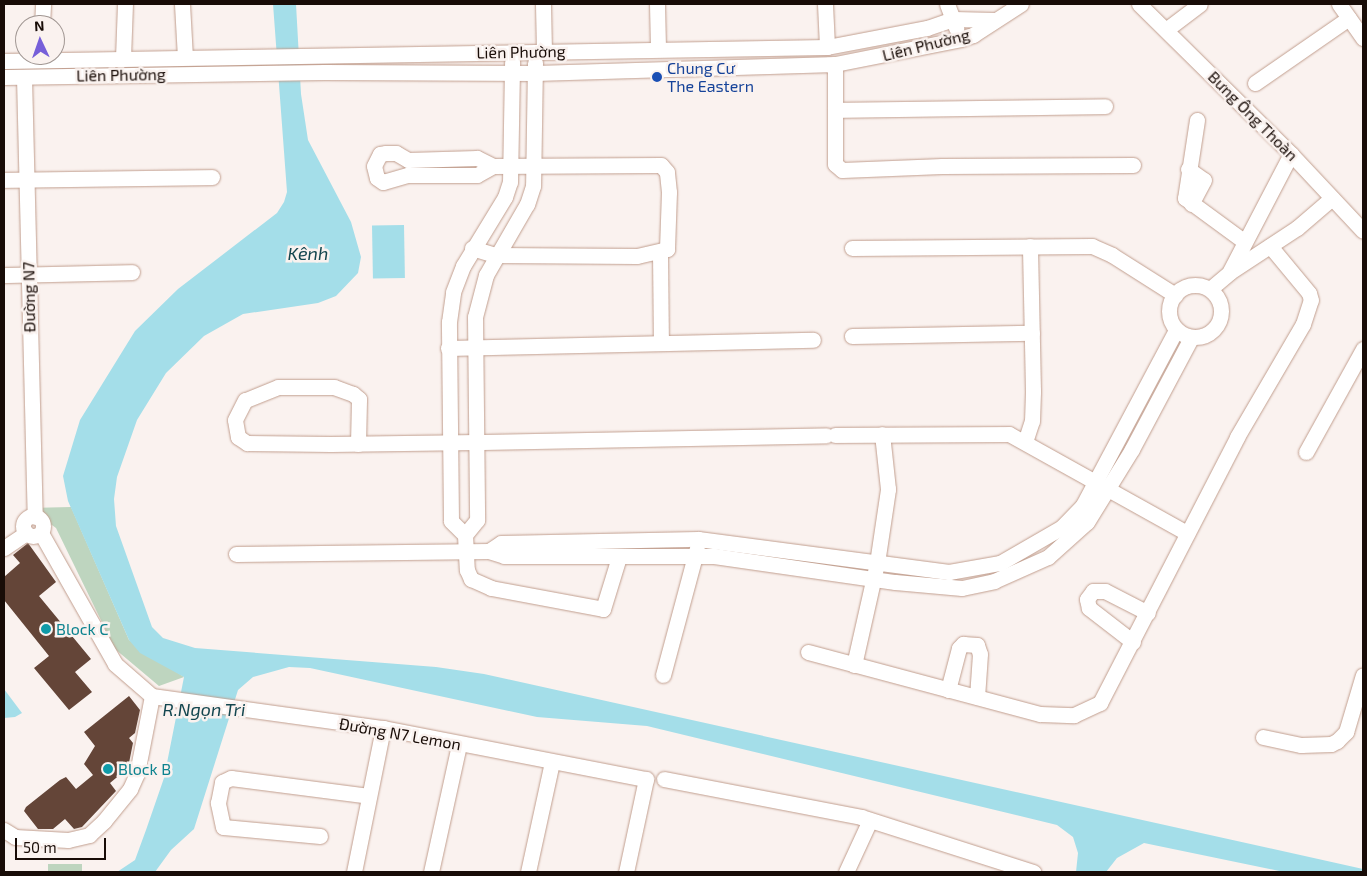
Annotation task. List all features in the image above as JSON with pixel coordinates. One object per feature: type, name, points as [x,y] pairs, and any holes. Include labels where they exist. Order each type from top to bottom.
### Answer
[{"type":"street","points":[[123,58],[125,4]]},
{"type":"street","points":[[182,4],[184,57]]},
{"type":"street","points":[[465,535],[477,520],[474,347],[479,296],[495,255],[527,204],[534,166],[535,73],[543,4]]},
{"type":"street","points":[[657,4],[658,48]]},
{"type":"street","points":[[825,4],[827,46]]},
{"type":"street","points":[[947,4],[961,39]]},
{"type":"street","points":[[997,20],[1021,4]]},
{"type":"street","name":"Bưng Ông Thoàn","points":[[1139,4],[1167,29],[1363,229]]},
{"type":"street","points":[[1167,29],[1200,4]]},
{"type":"street","points":[[1339,4],[1363,38]]},
{"type":"street","name":"Liên Phường","points":[[65,58],[827,46],[880,38],[953,18],[997,20]]},
{"type":"street","points":[[1255,83],[1349,18]]},
{"type":"street","name":"Liên Phường","points":[[4,77],[324,72],[535,73],[835,64],[961,39],[997,20]]},
{"type":"street","points":[[512,52],[512,167],[505,197],[472,248],[453,292],[448,348],[451,521],[465,535],[466,570],[470,579],[480,584],[603,609],[619,556]]},
{"type":"street","points":[[835,64],[835,164],[842,170],[942,166],[1134,165]]},
{"type":"street","name":"Đường N7","points":[[24,77],[35,517],[26,520],[33,533]]},
{"type":"street","points":[[835,110],[1104,106]]},
{"type":"street","points":[[1197,120],[1184,194],[1191,204],[1245,242]]},
{"type":"street","points":[[472,248],[495,255],[660,253],[667,250],[670,222],[665,167],[512,167],[493,166],[477,158],[408,160],[396,153],[380,154],[374,166],[378,178],[383,182],[408,175],[477,175],[493,166]]},
{"type":"street","points":[[1230,272],[1291,154]]},
{"type":"street","points":[[4,180],[212,177]]},
{"type":"street","points":[[1210,290],[1230,272],[1297,228],[1332,198]]},
{"type":"street","points":[[1025,442],[1032,421],[1030,246]]},
{"type":"street","points":[[852,248],[1092,246],[1112,255],[1175,295]]},
{"type":"street","points":[[808,652],[1040,714],[1074,715],[1100,703],[1148,613],[1236,437],[1303,324],[1311,300],[1300,279],[1270,246]]},
{"type":"street","points":[[660,253],[661,343]]},
{"type":"street","points":[[4,275],[132,272]]},
{"type":"street","points":[[1193,285],[1210,290],[1221,304],[1220,321],[1208,334],[1191,338],[1176,330],[1169,315],[1175,295],[1193,285]]},
{"type":"street","points":[[236,554],[489,551],[504,556],[696,556],[873,579],[962,588],[1020,571],[1048,557],[1087,522],[1101,486],[1176,330]]},
{"type":"street","points":[[852,336],[1032,334]]},
{"type":"street","points":[[489,551],[502,542],[698,539],[950,572],[1000,562],[1062,527],[1101,486],[1191,338]]},
{"type":"street","points":[[448,348],[814,340]]},
{"type":"street","points":[[1306,452],[1358,369],[1363,349]]},
{"type":"street","points":[[358,444],[359,399],[354,394],[334,386],[278,388],[245,400],[235,420],[238,437],[247,444],[358,444],[999,432],[1025,442],[1188,533]]},
{"type":"street","points":[[854,665],[877,562],[888,489],[882,434]]},
{"type":"street","points":[[4,548],[33,533],[115,664],[152,696],[137,772],[130,789],[104,821],[89,835],[68,840],[15,836],[4,830]]},
{"type":"street","points":[[663,676],[696,556],[698,539]]},
{"type":"street","points":[[1133,642],[1089,608],[1087,599],[1092,591],[1105,591],[1148,613]]},
{"type":"street","points":[[948,690],[959,648],[963,644],[977,645],[980,654],[977,698]]},
{"type":"street","points":[[1263,737],[1301,745],[1331,744],[1337,741],[1346,732],[1363,675]]},
{"type":"street","name":"Đường N7 Lemon","points":[[152,696],[183,703],[383,728],[459,745],[646,779],[626,872]]},
{"type":"street","points":[[354,872],[383,728]]},
{"type":"street","points":[[431,872],[459,745]]},
{"type":"street","points":[[528,872],[552,762]]},
{"type":"street","points":[[320,836],[224,827],[218,803],[222,782],[231,778],[369,796]]},
{"type":"street","points":[[664,779],[870,820],[1033,872]]},
{"type":"street","points":[[846,872],[870,820]]},
{"type":"green space","points":[[71,507],[129,640],[184,677],[159,686],[115,649],[56,528],[29,508]]},
{"type":"green space","points":[[48,864],[82,864],[82,872],[48,872]]},
{"type":"water","name":"Kênh","points":[[273,4],[296,4],[301,94],[308,140],[351,222],[361,257],[358,273],[336,296],[318,303],[243,314],[204,336],[166,373],[137,420],[117,477],[114,499],[116,526],[152,627],[163,638],[195,648],[436,667],[484,674],[1363,869],[1363,872],[1284,872],[1144,843],[1117,858],[1106,872],[1076,872],[1078,853],[1073,837],[1057,825],[647,726],[537,717],[310,668],[289,667],[253,677],[238,690],[194,829],[171,850],[155,872],[117,872],[135,860],[164,778],[184,677],[140,653],[129,640],[68,501],[63,476],[80,420],[135,331],[178,289],[277,213],[284,202],[287,192]]},
{"type":"water","points":[[404,225],[405,278],[373,279],[372,226]]},
{"type":"water","points":[[4,689],[22,713],[15,717],[4,718]]},
{"type":"building","name":"Block C","points":[[28,543],[56,582],[39,596],[91,659],[75,672],[92,692],[69,710],[34,668],[49,656],[4,600],[4,577],[20,563],[13,555]]},
{"type":"building","name":"Block B","points":[[129,696],[140,710],[135,733],[129,738],[133,743],[128,768],[110,783],[116,791],[82,827],[74,829],[65,819],[53,829],[38,829],[24,811],[26,807],[66,777],[76,789],[93,775],[84,764],[95,746],[84,732]]},
{"type":"place","name":"Chung Cư The Eastern","points":[[657,77]]},
{"type":"place","name":"Block C","points":[[46,629]]},
{"type":"place","name":"Block B","points":[[108,769]]},
{"type":"water label","name":"R.Ngọn Tri","points":[[204,709]]}]
